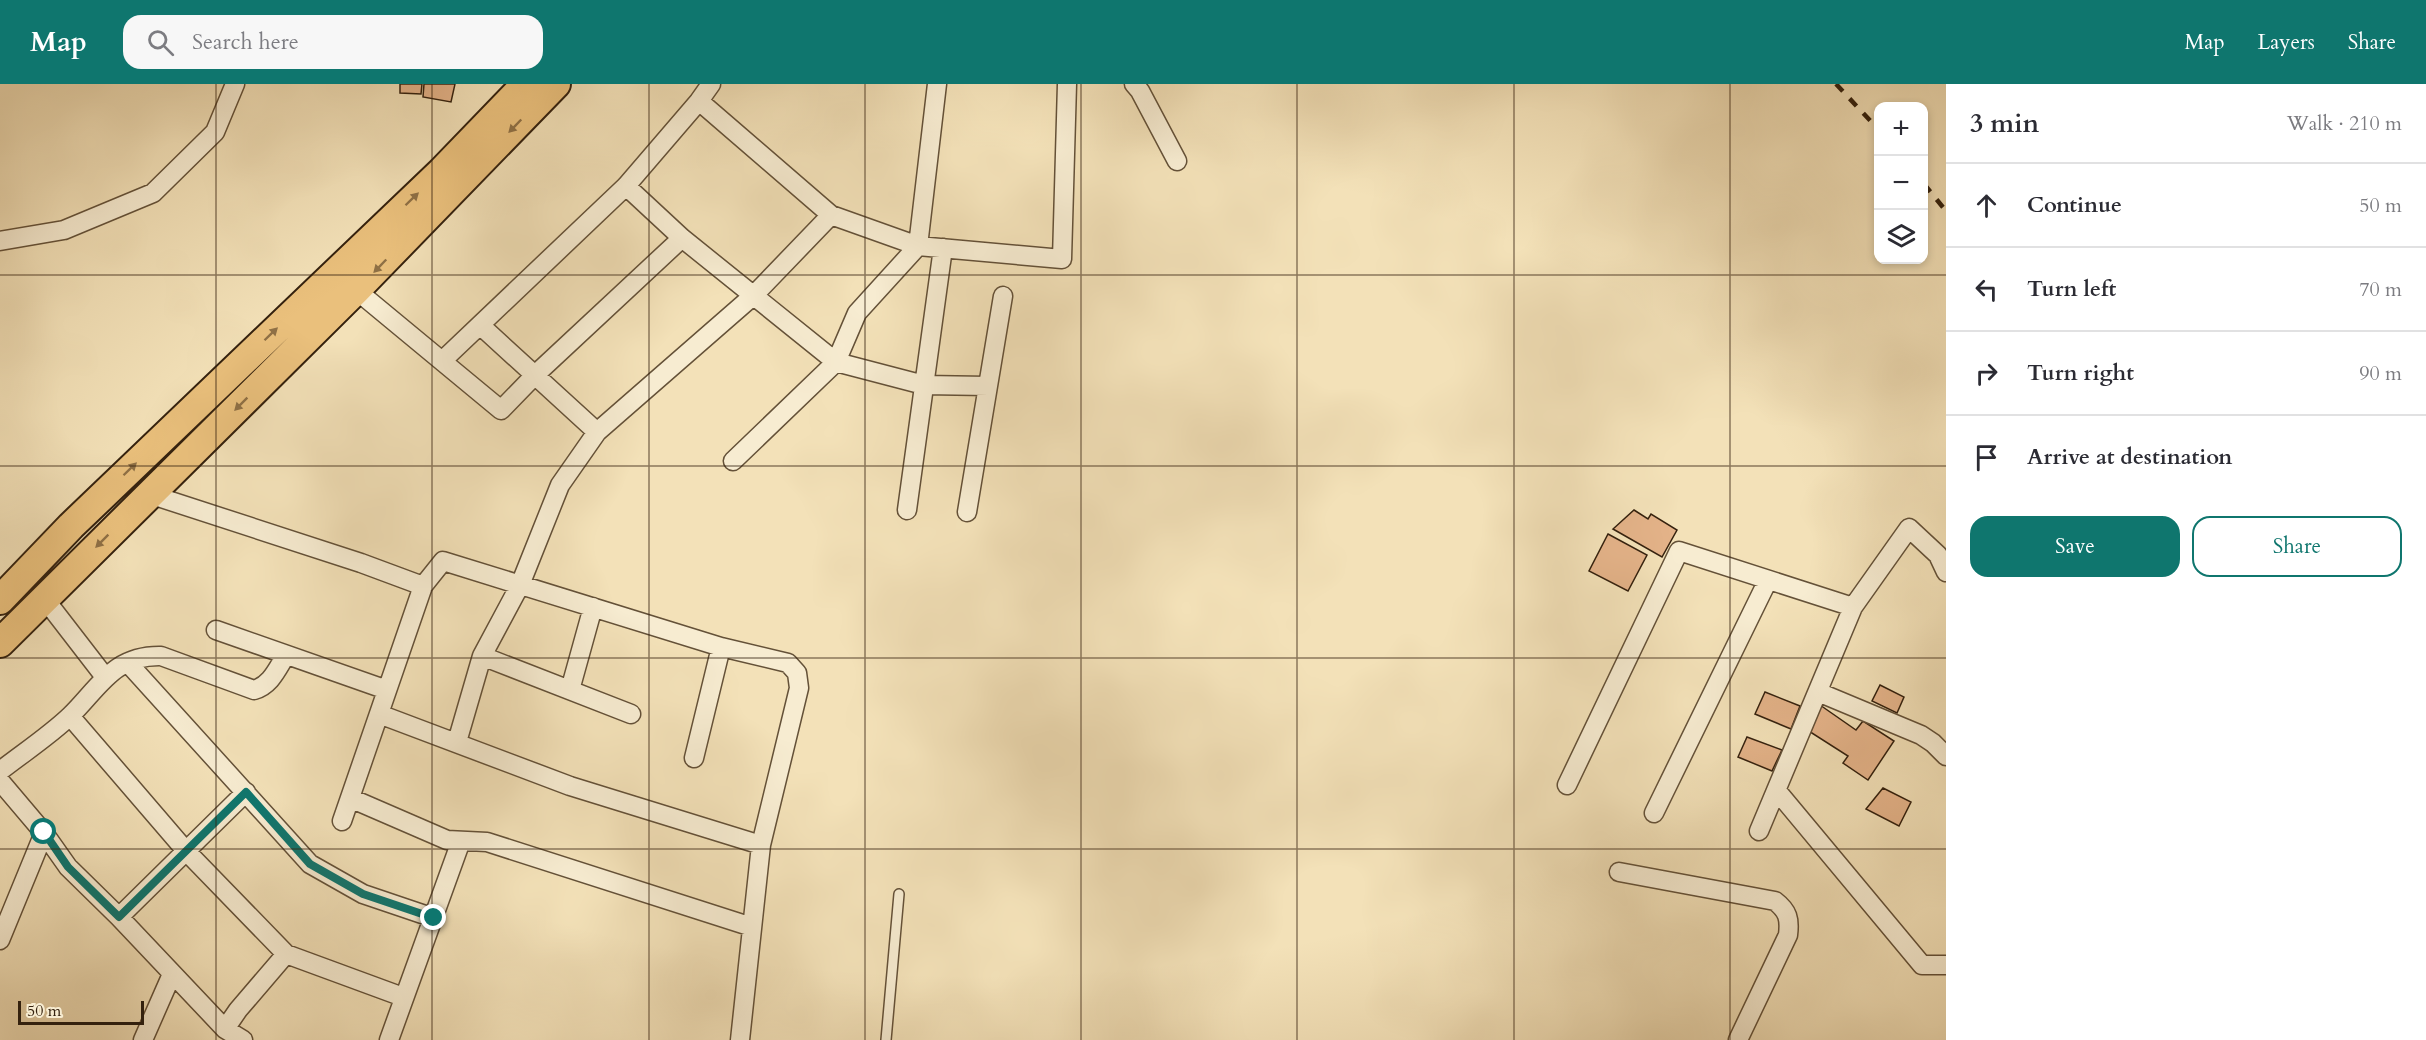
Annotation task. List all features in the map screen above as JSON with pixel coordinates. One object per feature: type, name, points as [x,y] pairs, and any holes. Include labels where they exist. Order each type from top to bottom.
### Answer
[{"type":"main road","points":[[0,600],[71,526],[434,179],[526,84]]},
{"type":"main road","points":[[0,643],[356,290],[556,84]]},
{"type":"street","points":[[0,242],[64,230],[153,193],[215,132],[235,84]]},
{"type":"street","points":[[442,362],[626,186],[711,84]]},
{"type":"street","points":[[733,461],[836,362],[857,313],[918,246],[938,84]]},
{"type":"street","points":[[699,101],[831,215],[918,246],[1062,259],[1067,84]]},
{"type":"street","points":[[1134,84],[1177,161]]},
{"type":"street","points":[[626,186],[682,238],[836,362],[924,385],[988,386]]},
{"type":"street","points":[[456,742],[482,656],[520,585],[560,485],[597,432],[754,295],[831,215]]},
{"type":"street","points":[[356,290],[501,410],[535,375],[682,238]]},
{"type":"street","points":[[907,510],[943,248]]},
{"type":"street","points":[[967,512],[1003,296]]},
{"type":"street","points":[[480,325],[597,432]]},
{"type":"street","points":[[149,494],[361,563],[423,586]]},
{"type":"street","points":[[1759,831],[1853,608],[1909,528],[1938,555],[1946,572]]},
{"type":"street","points":[[1567,785],[1679,551],[1853,608]]},
{"type":"street","points":[[342,820],[423,586],[443,561],[721,647],[788,663],[797,673],[799,688],[761,845],[740,1040]]},
{"type":"street","points":[[1654,813],[1768,580]]},
{"type":"street","points":[[44,598],[105,677]]},
{"type":"street","points":[[570,690],[592,608]]},
{"type":"street","points":[[216,630],[387,690]]},
{"type":"street","points":[[694,758],[721,647]]},
{"type":"street","points":[[0,771],[70,716],[105,677],[128,663],[149,656],[161,657],[254,690],[264,687],[270,681],[286,655]]},
{"type":"street","points":[[482,656],[632,714]]},
{"type":"street","points":[[128,663],[310,864],[363,894],[434,918]]},
{"type":"street","points":[[1818,692],[1921,735],[1946,756]]},
{"type":"street","points":[[379,714],[570,786],[761,845]]},
{"type":"street","points":[[70,716],[186,851],[286,954],[403,997]]},
{"type":"street","points":[[0,782],[44,832],[68,867],[119,917],[225,1029],[243,1040]]},
{"type":"street","points":[[1777,791],[1922,965],[1946,965]]},
{"type":"street","points":[[119,917],[246,792]]},
{"type":"street","points":[[350,798],[447,840],[487,842],[752,927]]},
{"type":"street","points":[[0,940],[44,832]]},
{"type":"street","points":[[389,1040],[460,841]]},
{"type":"street","points":[[1619,872],[1775,900],[1786,909],[1790,922],[1788,935],[1738,1040]]},
{"type":"street","points":[[225,1029],[238,1010],[286,954]]},
{"type":"street","points":[[142,1040],[172,974]]},
{"type":"lane","points":[[886,1040],[899,894]]},
{"type":"building","points":[[400,84],[422,84],[421,94],[400,93]]},
{"type":"building","points":[[424,84],[455,84],[451,102],[423,97]]},
{"type":"building","points":[[1634,510],[1648,519],[1651,514],[1677,530],[1662,557],[1613,529]]},
{"type":"building","points":[[1608,534],[1647,555],[1628,591],[1589,571]]},
{"type":"building","points":[[1880,685],[1904,697],[1897,713],[1872,701]]},
{"type":"building","points":[[1765,692],[1800,706],[1791,729],[1755,714]]},
{"type":"building","points":[[1820,705],[1856,730],[1863,721],[1894,741],[1868,780],[1843,763],[1848,756],[1804,728]]},
{"type":"building","points":[[1747,737],[1782,750],[1772,771],[1738,757]]},
{"type":"building","points":[[1883,788],[1911,802],[1899,826],[1866,809]]},
{"type":"railway","points":[[1836,84],[1874,125]]},
{"type":"railway","points":[[1928,189],[1946,211]]},
{"type":"route","points":[[44,832],[68,867],[119,917],[246,792],[310,864],[363,894],[434,918]]}]
